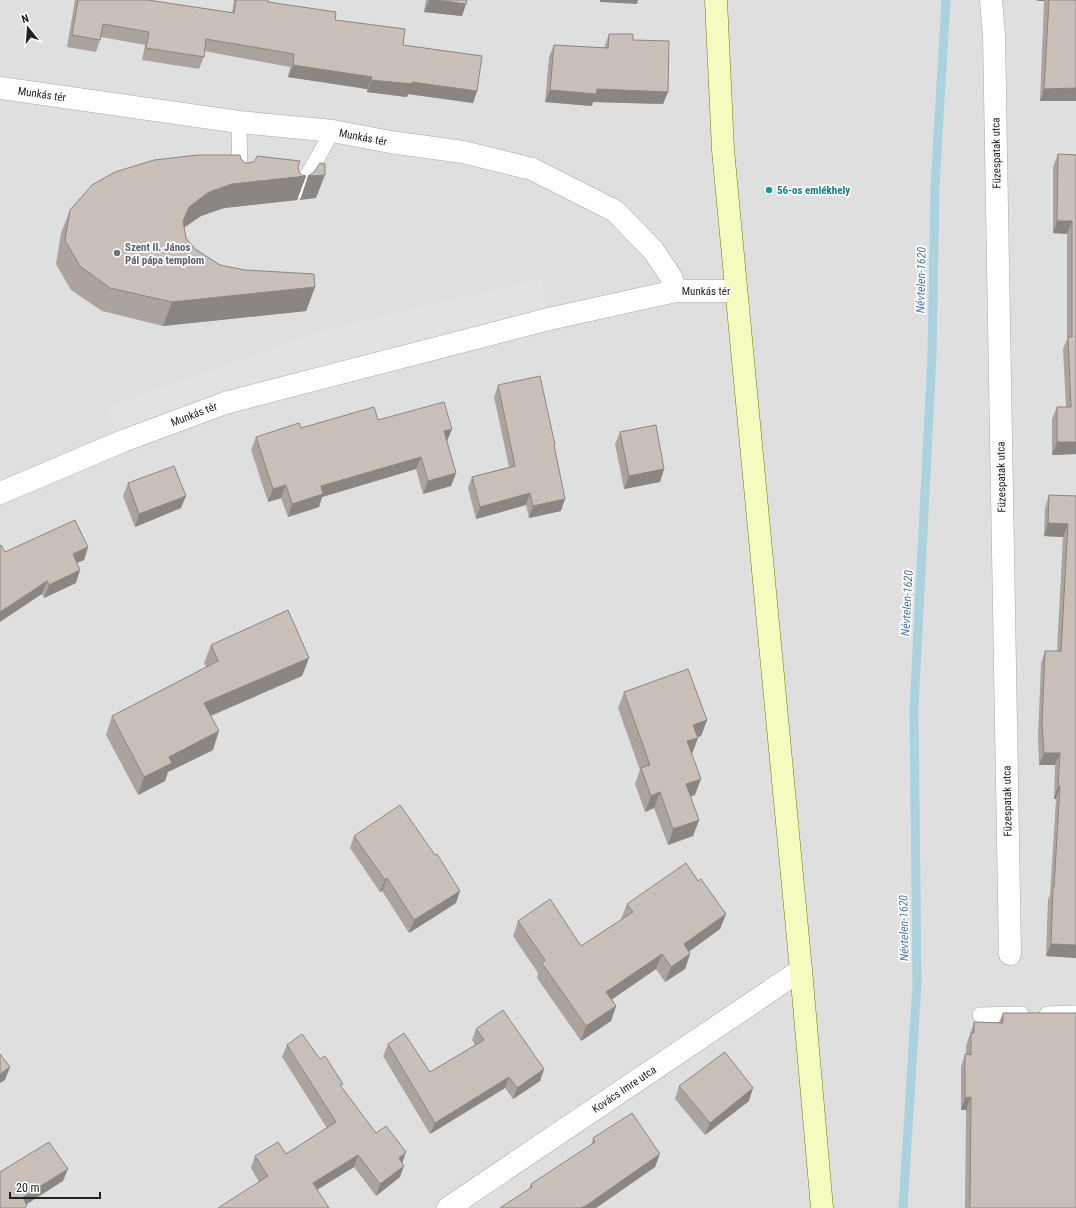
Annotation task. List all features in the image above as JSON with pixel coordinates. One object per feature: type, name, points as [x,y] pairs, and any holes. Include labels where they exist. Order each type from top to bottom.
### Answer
[{"type":"street","points":[[716,0],[723,150],[801,970],[822,1208]]},
{"type":"street","name":"Füzespatak utca","points":[[991,0],[994,43],[1010,954]]},
{"type":"street","name":"Munkás tér","points":[[0,88],[239,122],[333,131],[390,142],[464,152],[532,169],[615,211],[653,250],[671,277],[676,291]]},
{"type":"street","name":"Munkás tér","points":[[0,493],[123,441],[225,403],[549,319],[676,291],[736,291]]},
{"type":"street","name":"Kovács Imre utca","points":[[448,1208],[801,970]]},
{"type":"lane","points":[[239,122],[240,178]]},
{"type":"lane","points":[[298,191],[333,131]]},
{"type":"lane","points":[[980,1016],[1076,1013]]},
{"type":"shaded area","points":[[0,0],[1076,0],[1076,1208],[0,1208]]},
{"type":"shaded area","points":[[541,279],[549,319],[123,441],[107,407],[328,329]]},
{"type":"building","points":[[78,0],[148,0],[234,13],[236,0],[268,0],[268,2],[336,12],[335,20],[405,29],[403,45],[482,56],[477,91],[412,82],[412,84],[371,80],[372,77],[293,65],[294,54],[206,39],[204,57],[146,48],[149,32],[103,24],[100,40],[72,35]]},
{"type":"building","points":[[436,0],[467,0],[466,4]]},
{"type":"building","points":[[1049,0],[1076,0],[1076,88],[1044,89]]},
{"type":"building","points":[[609,34],[633,34],[633,40],[669,41],[668,92],[597,89],[596,94],[550,90],[554,45],[608,48]]},
{"type":"building","points":[[1058,154],[1076,155],[1076,442],[1057,442],[1057,407],[1071,407],[1068,337],[1072,337],[1072,221],[1057,221]]},
{"type":"building","name":"Szent II. János Pál pápa templom","points":[[198,155],[240,155],[241,159],[245,163],[253,162],[257,156],[300,161],[298,167],[299,172],[306,176],[232,184],[209,192],[189,207],[183,221],[186,238],[195,249],[220,265],[245,270],[314,274],[315,287],[172,302],[110,288],[80,266],[65,240],[70,210],[92,185],[115,172],[154,160]]},
{"type":"building","points":[[320,163],[325,164],[325,175],[308,176],[314,172]]},
{"type":"building","points":[[540,376],[565,499],[533,506],[530,493],[480,507],[472,477],[515,466],[498,385]]},
{"type":"building","points":[[444,402],[452,429],[444,431],[456,473],[428,481],[421,457],[321,486],[323,494],[292,504],[286,485],[273,489],[256,437],[299,423],[301,428],[374,407],[378,420]]},
{"type":"building","points":[[656,425],[664,469],[629,476],[620,432]]},
{"type":"building","points":[[174,466],[186,496],[139,514],[128,483]]},
{"type":"building","points":[[1049,495],[1076,496],[1076,945],[1051,944],[1053,887],[1060,786],[1058,786],[1060,753],[1044,753],[1042,723],[1045,651],[1061,651],[1068,524],[1048,523]]},
{"type":"building","points":[[75,520],[88,547],[73,554],[80,570],[49,585],[47,581],[0,612],[0,546],[1,545],[5,552]]},
{"type":"building","points":[[288,610],[309,658],[204,703],[219,731],[169,757],[172,763],[144,777],[112,716],[218,661],[211,645]]},
{"type":"building","points":[[688,669],[707,720],[693,725],[698,738],[687,741],[701,779],[686,784],[699,820],[673,829],[660,792],[651,796],[641,768],[650,765],[624,692]]},
{"type":"building","points":[[400,805],[435,855],[437,854],[460,891],[414,920],[387,878],[385,880],[354,836]]},
{"type":"building","points":[[686,863],[698,881],[701,879],[726,914],[684,944],[690,954],[671,967],[662,954],[606,992],[616,1006],[586,1026],[542,963],[545,960],[518,921],[550,899],[581,946],[633,912],[627,904]]},
{"type":"building","points":[[503,1010],[544,1069],[517,1088],[509,1077],[435,1123],[388,1044],[404,1033],[430,1072],[484,1040],[476,1029]]},
{"type":"building","points":[[1003,1013],[1076,1013],[1076,1208],[970,1208],[971,1097],[965,1098],[965,1054],[971,1055],[971,1033],[974,1033],[974,1022],[1003,1023]]},
{"type":"building","points":[[302,1034],[320,1059],[325,1056],[343,1084],[340,1085],[376,1133],[386,1126],[406,1152],[399,1158],[404,1166],[380,1184],[358,1155],[313,1183],[329,1208],[218,1208],[268,1176],[255,1156],[278,1142],[286,1154],[336,1122],[287,1045]]},
{"type":"building","points":[[725,1052],[753,1088],[710,1123],[679,1086]]},
{"type":"building","points":[[0,1054],[10,1067],[0,1074]]},
{"type":"building","points":[[632,1113],[660,1154],[581,1208],[500,1208],[532,1187],[531,1184],[595,1142],[593,1138]]},
{"type":"building","points":[[49,1142],[68,1169],[23,1197],[27,1206],[24,1208],[0,1208],[0,1172]]},
{"type":"waterway","name":"Névtelen-1620","points":[[903,1208],[917,984],[914,708],[932,356],[935,186],[946,0]]},
{"type":"place","name":"56-os emlékhely","points":[[769,190]]},
{"type":"place","name":"Szent II. János Pál pápa templom","points":[[117,253]]}]
